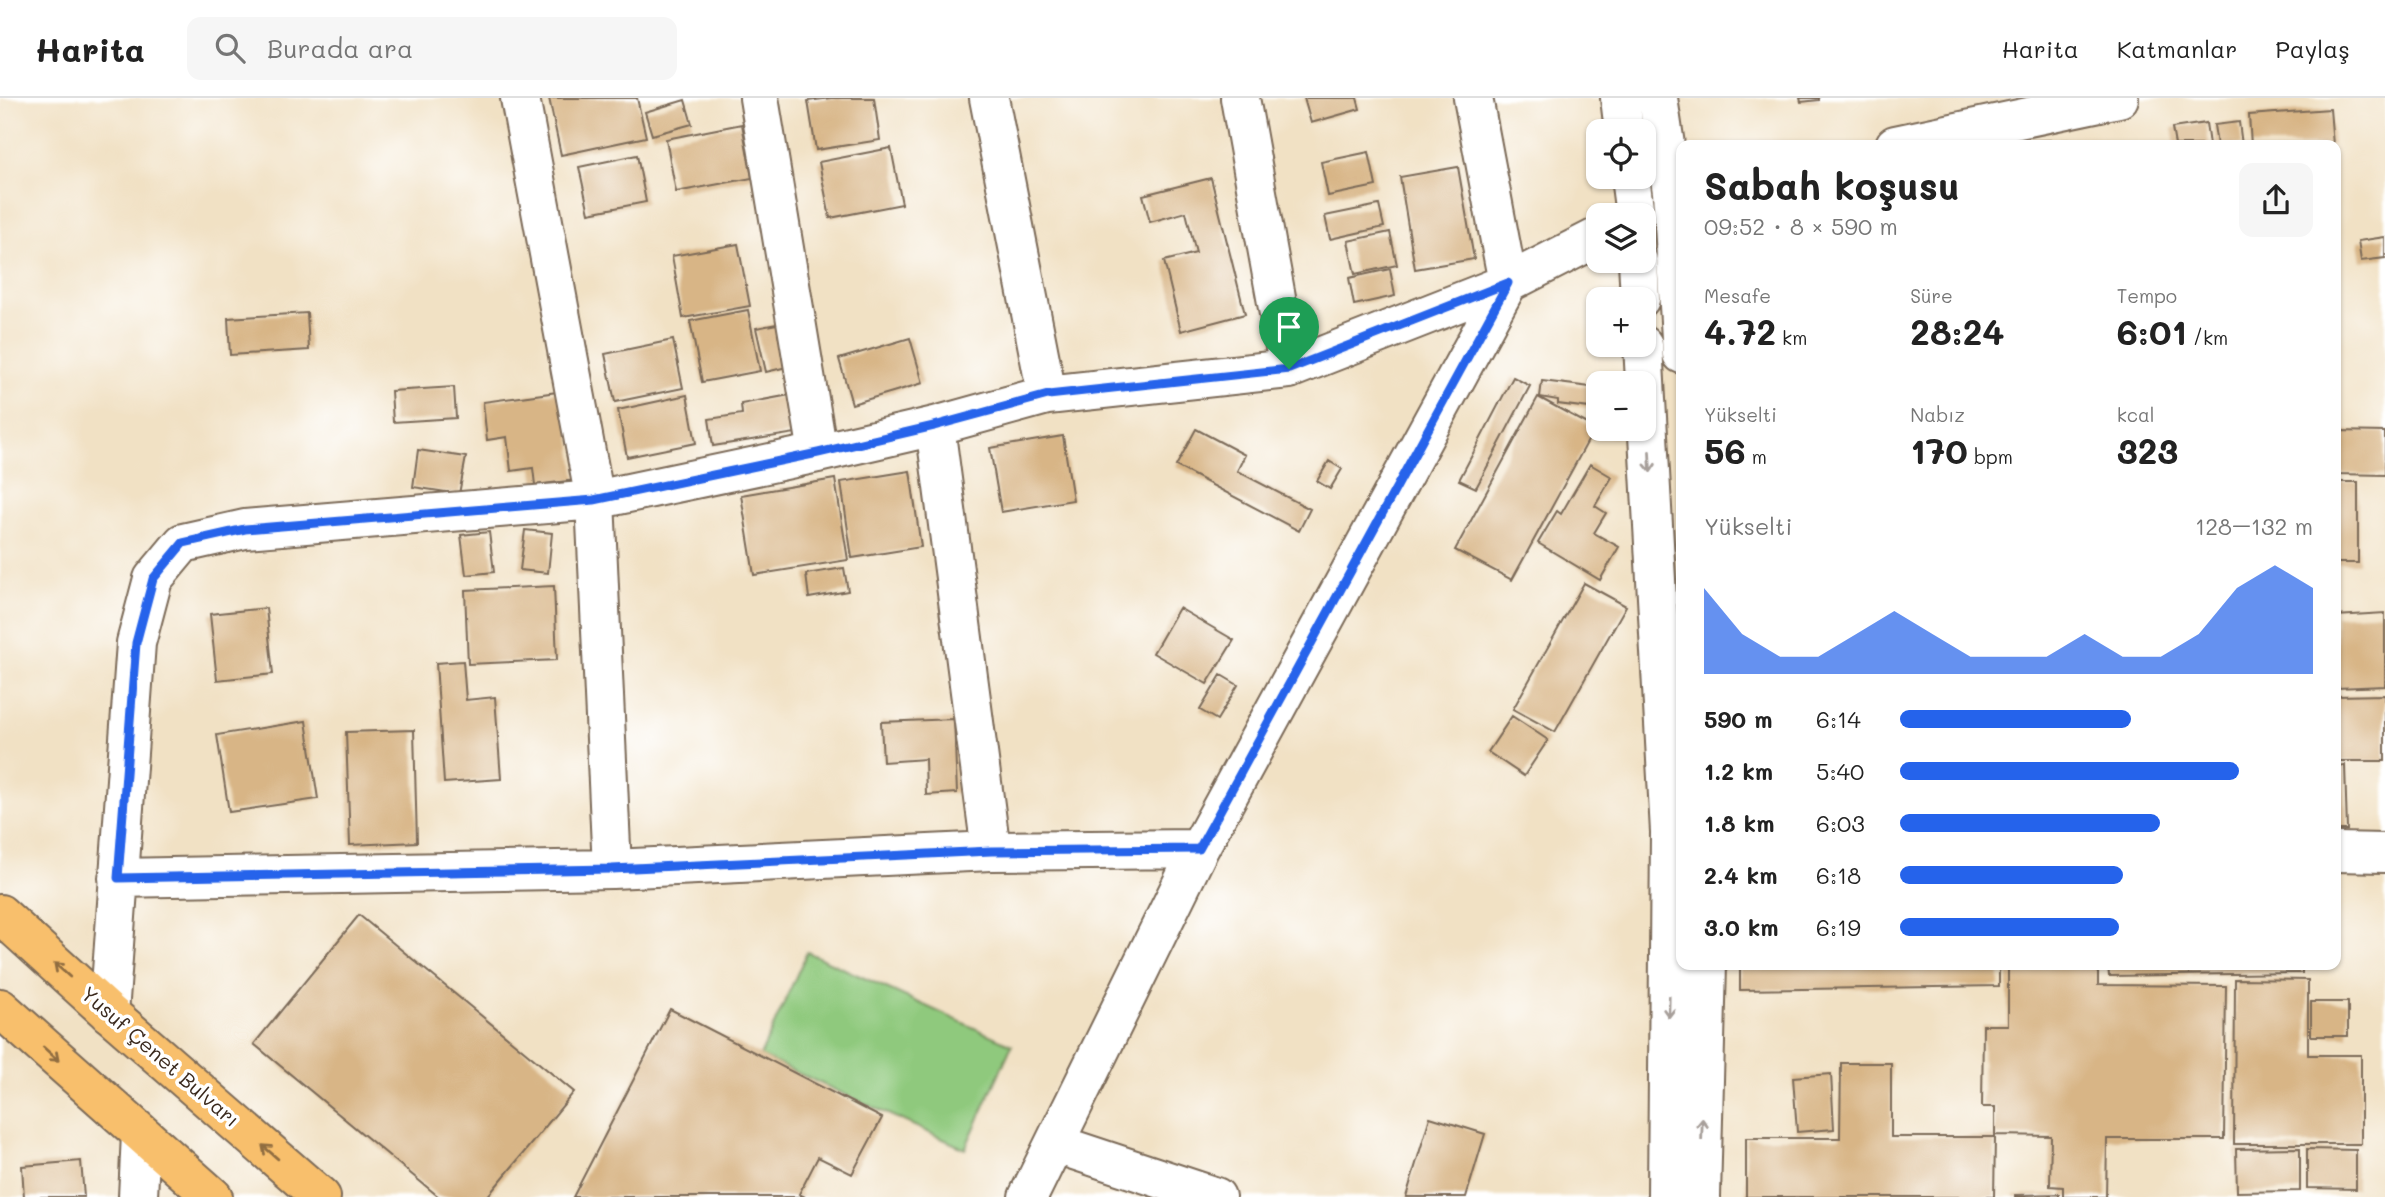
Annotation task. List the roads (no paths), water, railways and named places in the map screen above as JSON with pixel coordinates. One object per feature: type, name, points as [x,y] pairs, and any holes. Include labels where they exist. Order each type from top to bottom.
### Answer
[{"type":"highway","name":"Yusuf Çenet Bulvarı","points":[[0,914],[109,1013],[321,1197]]},
{"type":"highway","points":[[0,1009],[213,1197]]},
{"type":"street","points":[[520,98],[594,500],[612,869]]},
{"type":"street","points":[[758,98],[818,453]]},
{"type":"street","points":[[989,98],[1048,395]]},
{"type":"street","points":[[1240,98],[1289,369]]},
{"type":"street","points":[[1028,1197],[1199,849],[1508,283],[1473,98]]},
{"type":"street","points":[[1620,98],[1623,119]]},
{"type":"street","points":[[1658,98],[1676,186]]},
{"type":"street","points":[[1919,140],[2119,98]]},
{"type":"street","points":[[109,1013],[136,643],[153,579],[183,543],[245,529],[594,500],[818,453],[934,426],[1048,395],[1289,369],[1508,283],[1586,243]]},
{"type":"street","points":[[1644,357],[1671,832],[1667,1197]]},
{"type":"street","points":[[934,426],[991,851]]},
{"type":"street","points":[[118,878],[612,869],[991,851],[1199,849]]},
{"type":"street","points":[[2341,852],[2385,853]]},
{"type":"street","points":[[1700,1197],[1707,970]]},
{"type":"street","points":[[138,1197],[141,1134]]},
{"type":"street","points":[[1056,1144],[1216,1197]]}]
